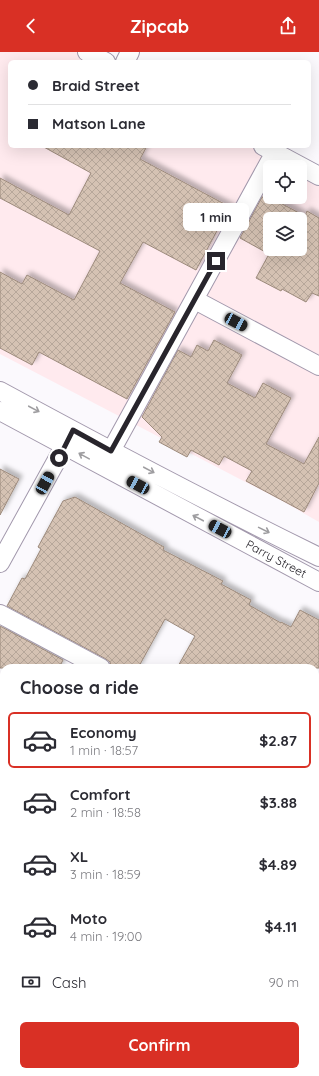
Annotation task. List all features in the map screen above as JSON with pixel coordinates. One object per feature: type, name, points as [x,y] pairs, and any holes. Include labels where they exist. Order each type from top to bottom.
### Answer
[{"type":"street","points":[[87,52],[102,60]]},
{"type":"street","points":[[111,451],[195,300],[269,149],[319,176]]},
{"type":"street","points":[[195,300],[319,366]]},
{"type":"street","name":"Parry Street","points":[[0,391],[69,438],[319,582]]},
{"type":"street","name":"Parry Street","points":[[0,411],[69,438],[111,451],[255,526],[319,557]]},
{"type":"street","points":[[0,563],[69,438]]},
{"type":"street","points":[[0,614],[94,664]]},
{"type":"shaded area","points":[[0,52],[87,52],[102,60],[8,60],[8,148],[267,148],[289,160],[263,160],[263,204],[307,204],[307,170],[319,176],[319,522],[284,502],[0,354]]},
{"type":"building","points":[[46,148],[146,148],[140,159],[232,208],[221,228],[219,227],[196,270],[143,242],[120,283],[175,312],[127,399],[39,352],[32,365],[0,348],[0,272],[22,284],[27,275],[74,300],[100,251],[0,198],[0,178],[69,215],[91,173]]},
{"type":"building","points":[[262,197],[263,204],[282,204],[297,212],[263,212],[263,251],[240,238]]},
{"type":"building","points":[[307,211],[319,218],[319,296],[312,293],[306,302],[282,289],[281,291],[256,278],[268,256],[307,256]]},
{"type":"building","points":[[214,340],[242,355],[227,383],[255,398],[263,383],[291,398],[266,444],[304,464],[319,437],[319,483],[304,512],[246,481],[252,471],[224,456],[219,465],[191,450],[187,457],[159,442],[162,437],[142,417],[178,350],[191,357],[197,345],[208,351]]},
{"type":"building","points":[[0,469],[19,479],[0,515]]},
{"type":"building","points":[[75,497],[164,547],[163,550],[223,581],[221,584],[251,600],[249,605],[281,623],[291,627],[300,610],[319,620],[319,664],[179,664],[195,636],[165,619],[140,664],[110,664],[106,659],[7,606],[22,578],[25,579],[41,549],[38,547],[63,501]]},
{"type":"building","points":[[0,626],[63,660],[61,664],[0,664]]},
{"type":"route","points":[[59,458],[73,430],[111,451],[216,261]]}]
